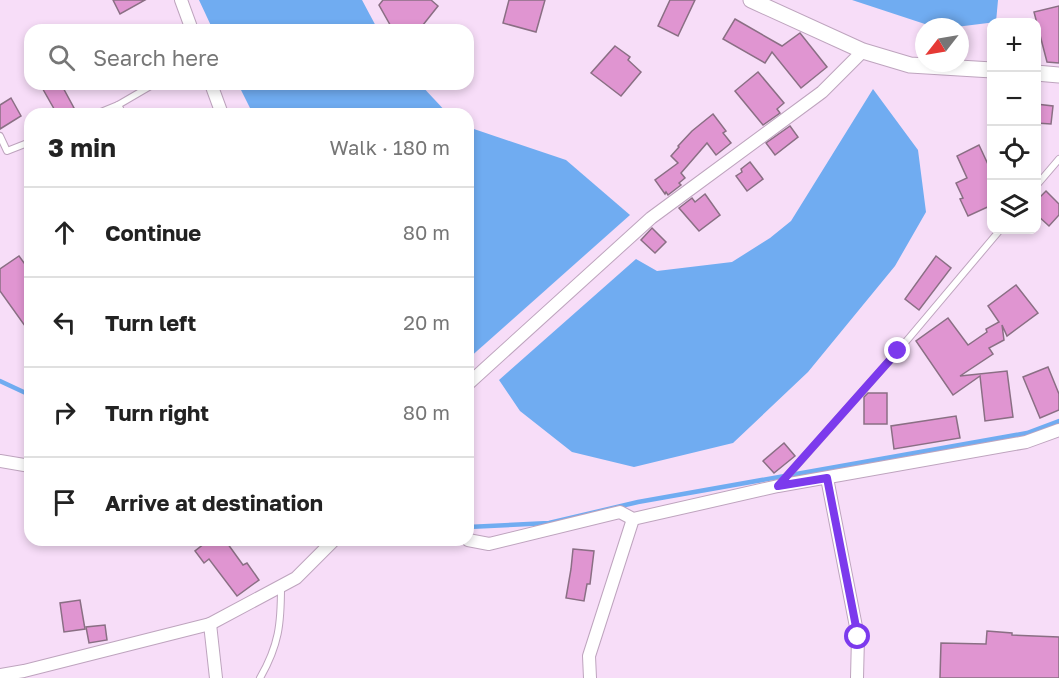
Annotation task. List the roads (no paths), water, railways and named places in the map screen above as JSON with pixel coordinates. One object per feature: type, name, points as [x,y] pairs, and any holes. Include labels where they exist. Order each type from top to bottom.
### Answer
[{"type":"street","points":[[181,0],[190,24]]},
{"type":"street","points":[[751,0],[863,51],[910,64],[987,70]]},
{"type":"street","points":[[474,379],[651,218],[822,92],[863,51]]},
{"type":"street","points":[[1041,73],[1059,75]]},
{"type":"street","points":[[213,90],[220,108]]},
{"type":"street","points":[[474,541],[489,544],[620,512],[633,519],[778,486],[1026,442],[1059,430]]},
{"type":"street","points":[[0,461],[24,465]]},
{"type":"street","points":[[827,478],[858,637],[857,678]]},
{"type":"street","points":[[590,678],[589,656],[633,519]]},
{"type":"street","points":[[0,675],[210,624],[296,578],[328,546]]},
{"type":"street","points":[[210,624],[216,678]]},
{"type":"lane","points":[[111,108],[144,90]]},
{"type":"lane","points":[[0,136],[7,151],[24,144]]},
{"type":"lane","points":[[1041,180],[1059,159]]},
{"type":"lane","points":[[778,486],[898,351],[997,234]]},
{"type":"lane","points":[[260,678],[270,661],[279,634],[281,586]]},
{"type":"water","points":[[199,0],[362,0],[375,24],[210,24]]},
{"type":"water","points":[[852,0],[998,0],[996,18],[987,18],[987,23],[969,25],[969,18],[915,18],[915,21]]},
{"type":"water","points":[[873,89],[918,150],[926,212],[895,266],[808,372],[733,443],[634,467],[572,452],[520,411],[499,380],[636,259],[657,271],[732,262],[770,238],[791,221]]},
{"type":"water","points":[[241,90],[426,90],[442,108],[250,108]]},
{"type":"water","points":[[474,129],[566,160],[630,215],[474,354]]},
{"type":"waterway","points":[[0,381],[24,392]]},
{"type":"waterway","points":[[474,527],[549,523],[638,502],[1027,433],[1059,421]]}]
